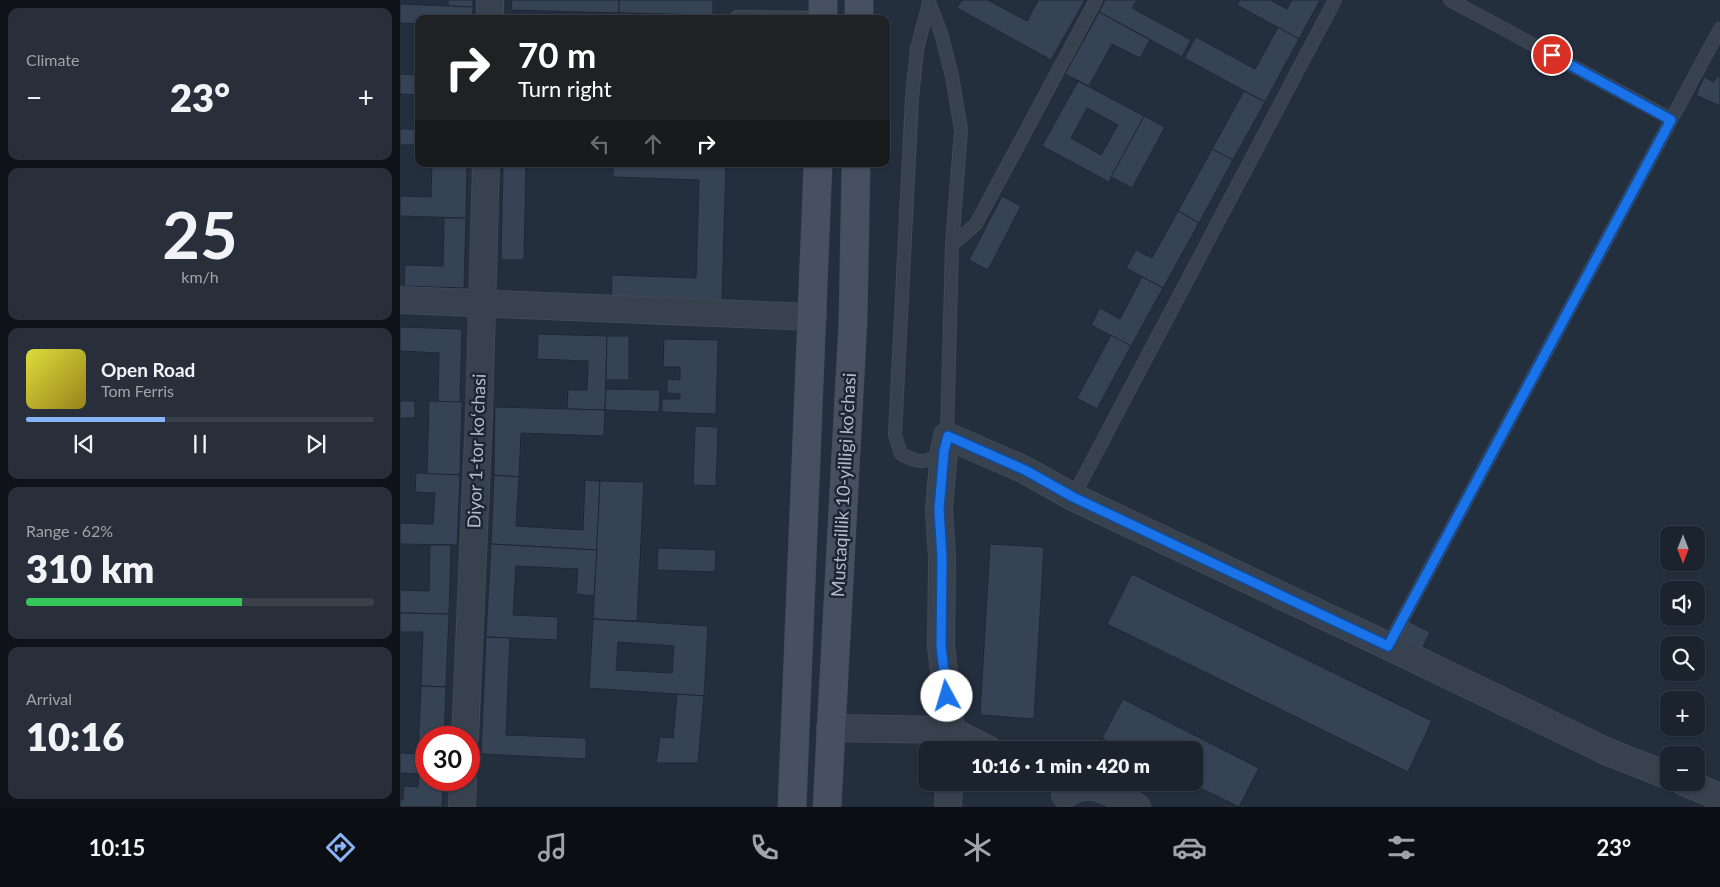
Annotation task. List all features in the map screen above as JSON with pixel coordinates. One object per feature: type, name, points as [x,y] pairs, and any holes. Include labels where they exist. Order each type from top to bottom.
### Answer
[{"type":"main road","points":[[823,0],[823,15]]},
{"type":"main road","points":[[859,0],[859,15]]},
{"type":"main road","points":[[792,807],[818,167]]},
{"type":"main road","name":"Mustaqillik 10-yilligi ko'chasi","points":[[827,807],[853,321],[856,167]]},
{"type":"street","points":[[490,0],[490,15]]},
{"type":"street","name":"Diyor 1-tor koʻchasi","points":[[466,726],[479,416],[486,167]]},
{"type":"street","points":[[400,300],[813,317]]},
{"type":"street","points":[[830,728],[951,740],[941,646],[942,558],[939,509],[946,444],[1025,470],[1073,497],[1608,752],[1660,772]]},
{"type":"street","points":[[1062,795],[1082,787],[1099,787],[1137,807]]},
{"type":"street","points":[[1705,789],[1719,794]]},
{"type":"street","points":[[462,807],[463,791]]},
{"type":"street","points":[[948,807],[949,791]]},
{"type":"lane","points":[[952,245],[976,224],[1096,0]]},
{"type":"lane","points":[[1073,497],[1335,0]]},
{"type":"lane","points":[[1450,0],[1671,120]]},
{"type":"lane","points":[[929,1],[941,33],[952,76],[961,130],[952,245],[946,444],[933,458],[918,462],[901,454],[895,435],[912,98],[918,49],[929,1]]},
{"type":"lane","points":[[1388,646],[1720,29]]},
{"type":"building","points":[[448,0],[473,0],[473,7],[448,6]]},
{"type":"building","points":[[512,0],[619,0],[619,13],[511,10]]},
{"type":"building","points":[[619,0],[713,0],[713,15],[619,13]]},
{"type":"building","points":[[962,0],[988,0],[1027,21],[1038,0],[1085,0],[1051,60],[957,8]]},
{"type":"building","points":[[1105,0],[1137,0],[1132,8],[1191,40],[1182,57],[1099,12]]},
{"type":"building","points":[[1240,0],[1270,0],[1287,9],[1292,0],[1320,0],[1299,39],[1237,5]]},
{"type":"building","points":[[400,4],[473,7],[472,15],[415,15],[415,24],[400,23]]},
{"type":"building","points":[[1099,12],[1150,40],[1140,58],[1112,44],[1089,86],[1065,74]]},
{"type":"building","points":[[619,13],[665,14],[665,15],[619,15]]},
{"type":"building","points":[[1278,27],[1299,39],[1265,102],[1184,58],[1196,37],[1255,69]]},
{"type":"building","points":[[400,74],[415,75],[415,95],[400,94]]},
{"type":"building","points":[[1717,76],[1720,77],[1720,106],[1696,95],[1704,77],[1714,82]]},
{"type":"building","points":[[1078,81],[1144,116],[1109,182],[1042,146]],"holes":[[[1087,108],[1118,125],[1101,155],[1071,138]]]},
{"type":"building","points":[[1244,91],[1265,102],[1233,160],[1212,149]]},
{"type":"building","points":[[1144,116],[1165,127],[1132,188],[1111,177]]},
{"type":"building","points":[[400,129],[415,129],[415,145],[400,145]]},
{"type":"building","points":[[1212,149],[1233,160],[1199,223],[1178,211]]},
{"type":"building","points":[[432,167],[467,167],[466,218],[400,216],[400,196],[431,197]]},
{"type":"building","points":[[503,167],[526,167],[524,260],[501,260]]},
{"type":"building","points":[[613,167],[726,167],[722,300],[611,297],[612,275],[696,278],[699,180],[613,177]]},
{"type":"building","points":[[1002,196],[1021,206],[988,270],[969,260]]},
{"type":"building","points":[[1178,211],[1199,223],[1163,288],[1126,268],[1136,250],[1152,258]]},
{"type":"building","points":[[444,218],[466,218],[464,288],[404,286],[405,265],[443,266]]},
{"type":"building","points":[[1142,277],[1163,288],[1131,346],[1091,325],[1100,308],[1120,319]]},
{"type":"building","points":[[400,327],[462,329],[460,402],[438,402],[439,353],[400,351]]},
{"type":"building","points":[[538,334],[607,336],[605,410],[567,409],[568,390],[587,390],[588,361],[537,359]]},
{"type":"building","points":[[1111,335],[1131,346],[1097,409],[1077,398]]},
{"type":"building","points":[[607,336],[629,336],[629,380],[606,380]]},
{"type":"building","points":[[664,339],[718,340],[716,414],[662,412],[662,399],[680,399],[680,394],[667,393],[667,379],[680,380],[680,367],[663,367]]},
{"type":"building","points":[[606,389],[660,390],[659,412],[605,410]]},
{"type":"building","points":[[400,401],[415,401],[415,418],[400,418]]},
{"type":"building","points":[[429,401],[462,402],[460,475],[427,474]]},
{"type":"building","points":[[495,407],[605,410],[604,436],[521,433],[519,477],[494,475]]},
{"type":"building","points":[[695,426],[718,427],[716,486],[693,485]]},
{"type":"building","points":[[416,473],[460,475],[457,545],[400,544],[400,523],[433,524],[435,493],[415,492]]},
{"type":"building","points":[[494,475],[519,477],[516,526],[583,530],[585,480],[600,481],[597,550],[491,544]]},
{"type":"building","points":[[600,481],[644,482],[637,621],[593,619]]},
{"type":"building","points":[[491,544],[597,550],[594,596],[576,594],[578,569],[516,566],[513,615],[558,617],[557,640],[486,637]]},
{"type":"building","points":[[990,544],[1044,547],[1034,719],[980,715]]},
{"type":"building","points":[[430,545],[451,545],[449,614],[400,613],[400,590],[429,591]]},
{"type":"building","points":[[658,548],[716,550],[715,572],[657,570]]},
{"type":"building","points":[[1132,574],[1432,721],[1408,772],[1107,624]]},
{"type":"building","points":[[400,613],[449,614],[446,687],[421,686],[423,632],[400,632]]},
{"type":"building","points":[[593,619],[708,626],[704,696],[589,688]],"holes":[[[618,642],[674,646],[672,673],[616,670]]]},
{"type":"building","points":[[1404,619],[1430,632],[1422,649],[1395,636]]},
{"type":"building","points":[[486,637],[510,638],[506,735],[586,738],[586,759],[481,754]]},
{"type":"building","points":[[421,686],[446,687],[444,726],[419,726]]},
{"type":"building","points":[[677,694],[704,696],[698,763],[656,763],[660,737],[673,738]]},
{"type":"building","points":[[1123,699],[1259,768],[1239,807],[1203,789],[1203,741],[1108,741],[1102,738]]},
{"type":"building","points":[[400,753],[415,754],[415,774],[400,773]]},
{"type":"building","points":[[404,786],[415,787],[415,791],[443,791],[442,807],[400,807],[400,799],[403,800]]},
{"type":"route","points":[[947,696],[941,646],[942,558],[939,509],[944,451],[948,436],[1025,470],[1073,497],[1388,646],[1671,120],[1552,55]]}]
